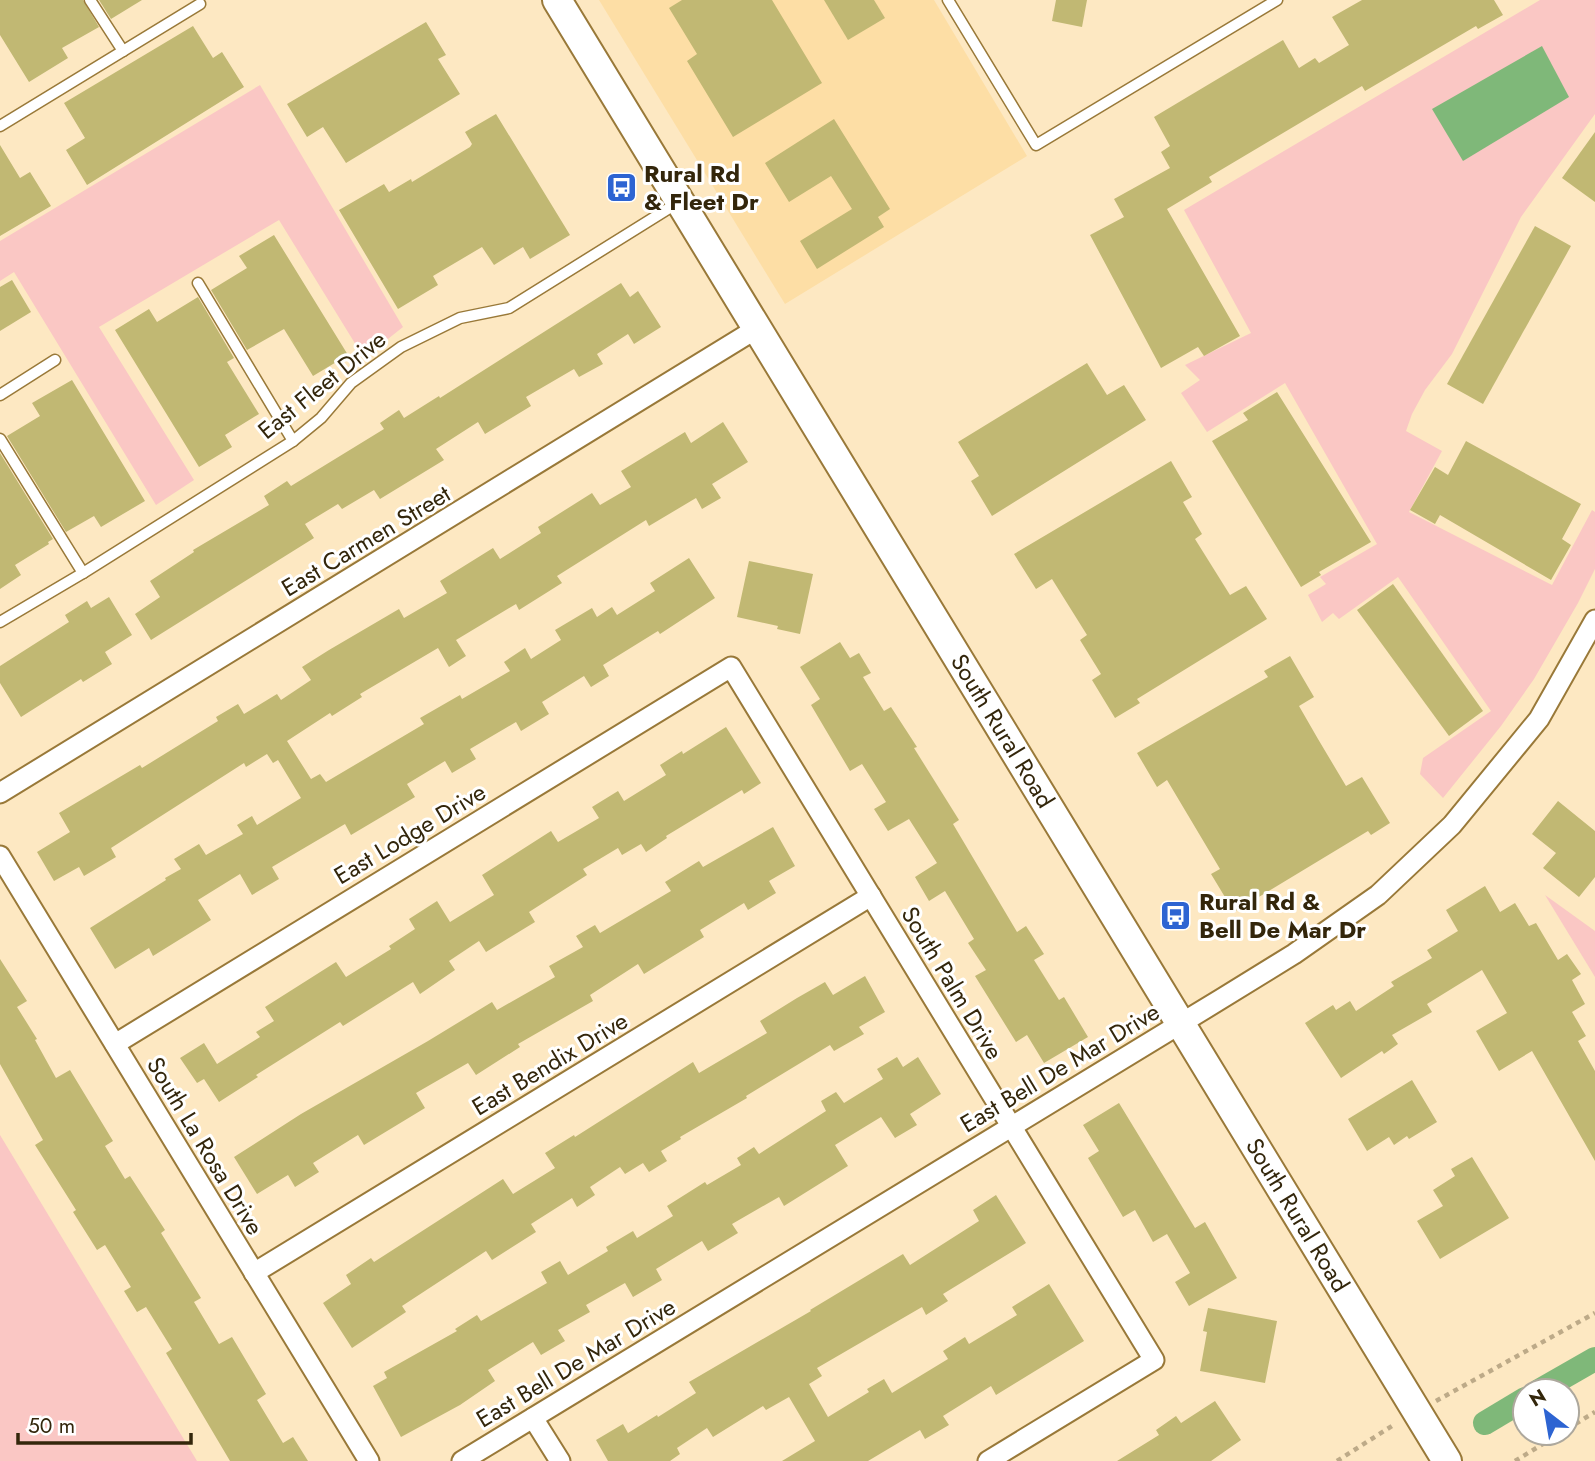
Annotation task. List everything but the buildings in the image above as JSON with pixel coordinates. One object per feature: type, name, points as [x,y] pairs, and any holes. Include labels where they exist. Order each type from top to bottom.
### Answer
[{"type":"main road","name":"South Rural Road","points":[[556,0],[1447,1461]]},
{"type":"street","name":"East Carmen Street","points":[[0,793],[756,330]]},
{"type":"street","name":"East Bell De Mar Drive","points":[[463,1461],[1181,1023],[1335,926],[1378,895],[1452,825],[1539,719],[1595,620]]},
{"type":"street","name":"South Palm Drive","points":[[731,667],[1154,1360],[988,1461]]},
{"type":"street","name":"East Lodge Drive","points":[[114,1044],[731,667]]},
{"type":"street","name":"South La Rosa Drive","points":[[0,856],[369,1461]]},
{"type":"street","name":"East Bendix Drive","points":[[254,1273],[871,896]]},
{"type":"street","points":[[533,1418],[559,1461]]},
{"type":"lane","points":[[90,0],[123,51]]},
{"type":"lane","points":[[948,0],[1036,145],[1277,0]]},
{"type":"lane","points":[[0,126],[200,4]]},
{"type":"lane","name":"East Fleet Drive","points":[[0,622],[293,441],[321,418],[351,383],[401,347],[460,318],[509,308],[679,202]]},
{"type":"lane","points":[[198,283],[293,441]]},
{"type":"lane","points":[[0,395],[55,360]]},
{"type":"lane","points":[[0,439],[83,573]]},
{"type":"path","points":[[1337,1461],[1416,1411],[1595,1313]]},
{"type":"path","points":[[1516,1461],[1538,1447]]},
{"type":"shaded area","points":[[599,0],[934,0],[1027,156],[785,304]]},
{"type":"shaded area","points":[[1540,0],[1595,0],[1595,114],[1521,217],[1452,354],[1425,390],[1412,414],[1406,431],[1442,451],[1409,512],[1552,585],[1592,510],[1595,512],[1595,569],[1534,679],[1501,726],[1443,798],[1420,774],[1423,758],[1491,711],[1398,577],[1339,619],[1333,613],[1322,622],[1308,595],[1326,584],[1320,577],[1377,544],[1285,383],[1207,432],[1181,393],[1200,380],[1185,365],[1251,333],[1184,210]]},
{"type":"shaded area","points":[[1542,46],[1569,97],[1463,161],[1432,109]]},
{"type":"shaded area","points":[[260,85],[403,327],[364,358],[279,220],[99,327],[194,480],[156,505],[14,272],[0,281],[0,241]]},
{"type":"shaded area","points":[[1545,895],[1595,931],[1595,977]]},
{"type":"shaded area","points":[[0,1135],[197,1461],[0,1461]]},
{"type":"waterway","points":[[1564,1377],[1595,1359]]},
{"type":"waterway","points":[[1485,1423],[1511,1407]]},
{"type":"place","name":"Rural Rd & Fleet Dr","points":[[621,188]]},
{"type":"place","name":"Rural Rd & Bell De Mar Dr","points":[[1176,916]]}]
